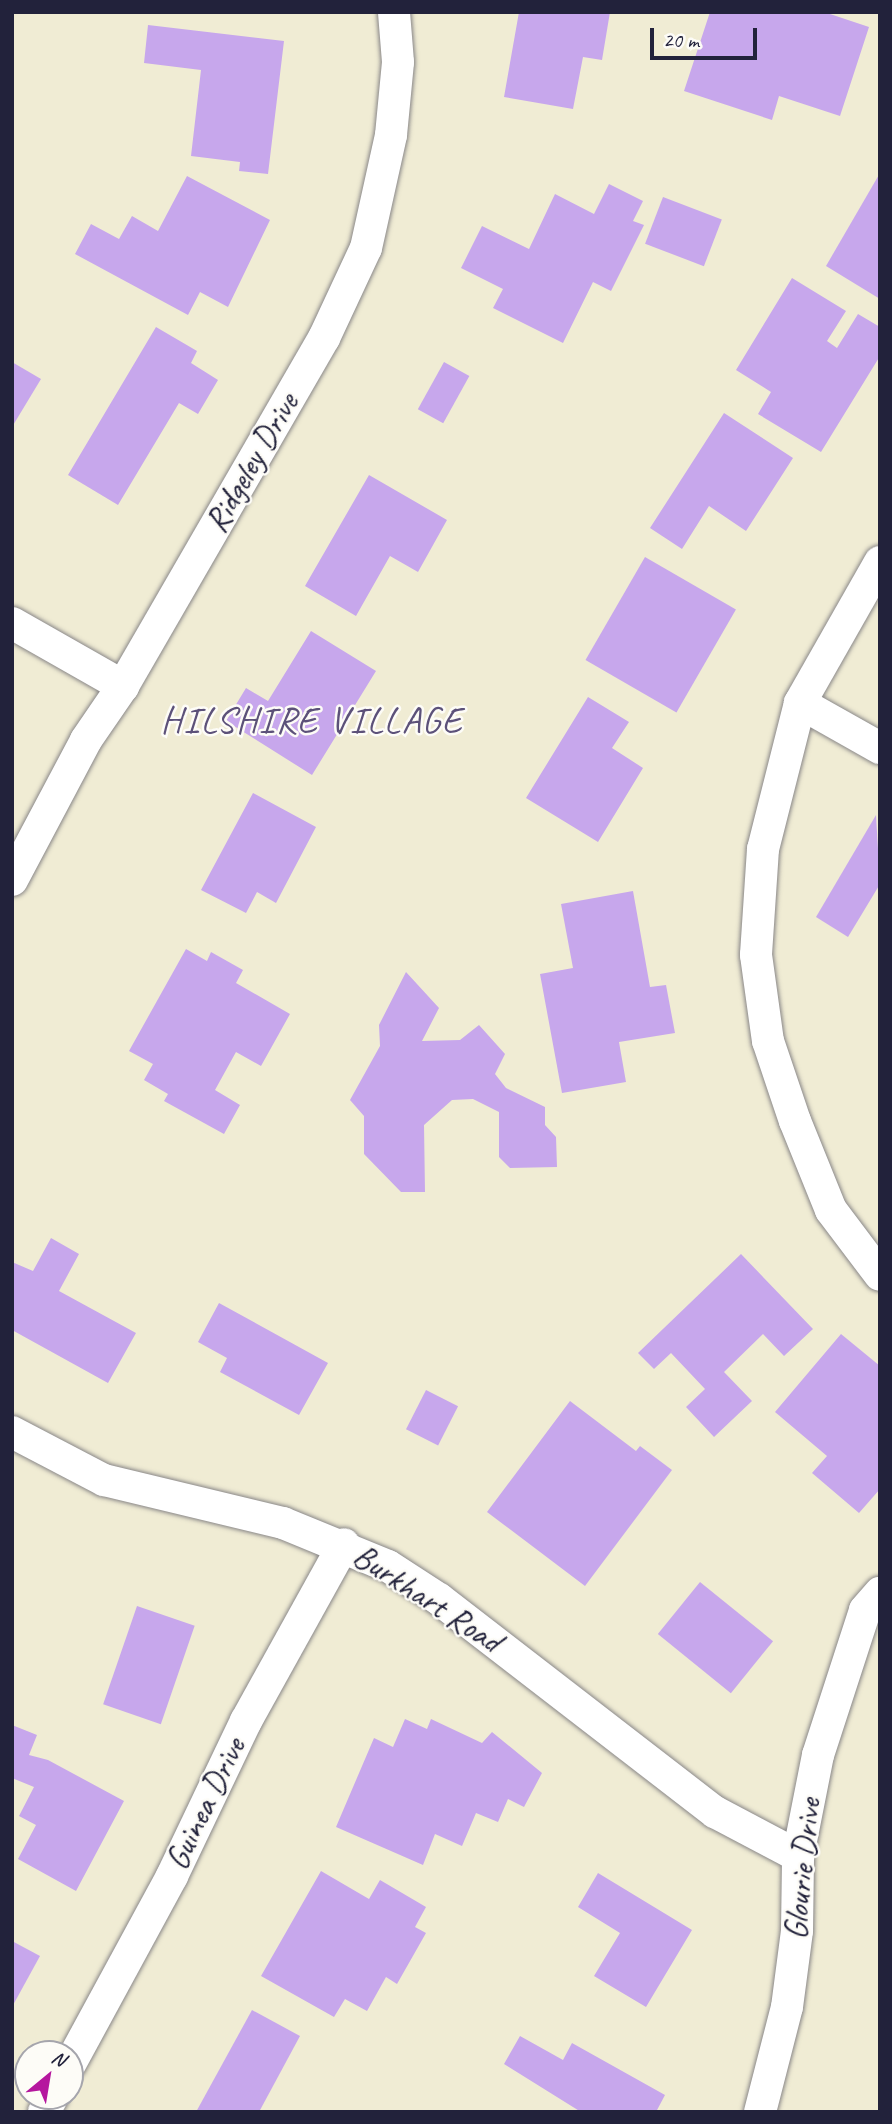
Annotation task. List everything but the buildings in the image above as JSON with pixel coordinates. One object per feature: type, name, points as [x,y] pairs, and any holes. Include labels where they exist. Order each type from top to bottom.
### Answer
[{"type":"street","name":"Ridgeley Drive","points":[[12,880],[86,740],[123,686],[324,338],[366,248],[391,135],[398,62],[394,12]]},
{"type":"street","points":[[880,562],[800,703],[763,849],[756,955],[768,1041],[795,1121],[831,1210],[880,1275]]},
{"type":"street","points":[[12,623],[123,686]]},
{"type":"street","points":[[800,703],[880,748]]},
{"type":"street","name":"Burkhart Road","points":[[12,1432],[104,1480],[283,1523],[344,1544],[439,1599],[715,1812],[798,1856]]},
{"type":"street","name":"Guinea Drive","points":[[83,2040],[172,1875],[246,1721],[344,1544]]},
{"type":"street","name":"Glourie Drive","points":[[760,2112],[787,2007],[797,1931],[798,1856],[818,1755],[865,1610],[880,1593]]},
{"type":"district","name":"HILSHIRE VILLAGE","points":[[312,720]]}]
